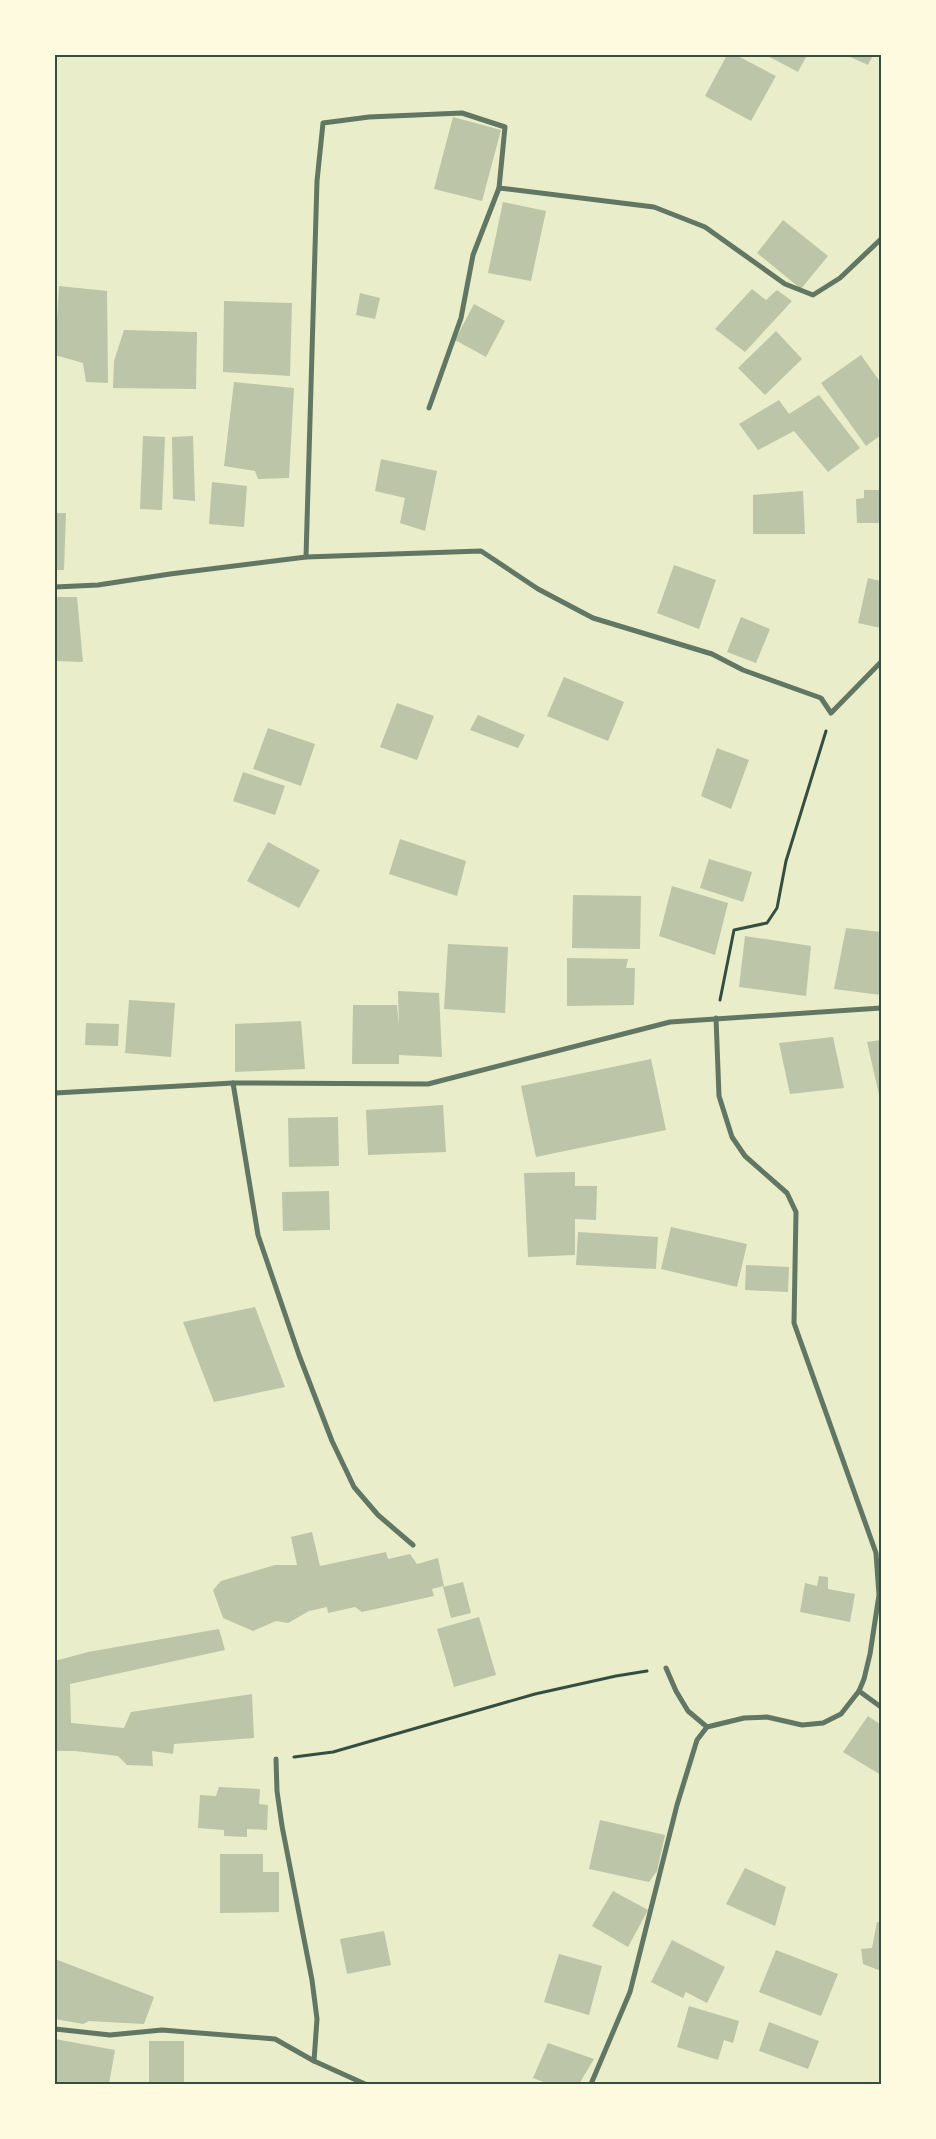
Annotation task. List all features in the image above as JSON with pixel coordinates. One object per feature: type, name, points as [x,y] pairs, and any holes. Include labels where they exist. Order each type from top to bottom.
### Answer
[{"type":"street","points":[[306,557],[317,191],[323,123],[369,117],[462,114],[505,127],[499,188],[473,255],[462,318],[429,408]]},
{"type":"street","points":[[499,188],[654,207],[705,227],[785,284],[813,295],[840,278],[881,239]]},
{"type":"street","points":[[55,587],[98,585],[306,557],[481,551],[538,589],[593,618],[712,654],[743,670],[820,698],[831,713],[881,662]]},
{"type":"street","points":[[55,1093],[233,1083],[428,1084],[670,1022],[881,1008]]},
{"type":"street","points":[[590,2084],[630,1992],[697,1740],[707,1726],[744,1718],[767,1717],[802,1725],[823,1723],[840,1714],[859,1691],[870,1654],[879,1595],[876,1553],[794,1323],[796,1212],[787,1193],[745,1156],[732,1137],[719,1096],[716,1018]]},
{"type":"street","points":[[233,1083],[258,1235],[299,1355],[332,1441],[354,1487],[378,1515],[413,1546]]},
{"type":"street","points":[[666,1668],[676,1691],[688,1711],[707,1726]]},
{"type":"street","points":[[859,1691],[881,1707]]},
{"type":"street","points":[[276,1760],[277,1791],[282,1826],[312,1980],[317,2019],[314,2061]]},
{"type":"street","points":[[55,2029],[110,2035],[162,2030],[275,2039],[314,2061],[365,2084]]},
{"type":"path","points":[[716,1018],[734,930],[767,923],[776,908],[786,861],[831,713]]},
{"type":"path","points":[[276,1760],[333,1752],[535,1694],[616,1676],[666,1668]]},
{"type":"building","points":[[727,55],[736,55],[776,76],[751,121],[705,96]]},
{"type":"building","points":[[766,55],[807,55],[798,72]]},
{"type":"building","points":[[846,55],[873,55],[868,65]]},
{"type":"building","points":[[453,117],[501,130],[482,201],[434,189]]},
{"type":"building","points":[[503,202],[546,211],[531,281],[488,273]]},
{"type":"building","points":[[783,220],[828,256],[801,289],[757,253]]},
{"type":"building","points":[[59,286],[107,291],[108,383],[86,382],[83,363],[55,355]]},
{"type":"building","points":[[752,289],[766,300],[777,290],[792,301],[745,352],[715,329]]},
{"type":"building","points":[[360,293],[380,298],[375,319],[356,315]]},
{"type":"building","points":[[224,301],[292,303],[290,376],[223,372]]},
{"type":"building","points":[[474,304],[505,321],[486,357],[455,340]]},
{"type":"building","points":[[124,330],[197,332],[196,389],[113,388],[114,361]]},
{"type":"building","points":[[776,331],[802,359],[765,395],[738,368]]},
{"type":"building","points":[[861,355],[881,383],[881,435],[866,446],[821,383]]},
{"type":"building","points":[[234,382],[294,388],[289,478],[258,479],[255,471],[224,466]]},
{"type":"building","points":[[819,395],[860,448],[828,472],[794,431],[758,450],[739,424],[779,400],[789,414]]},
{"type":"building","points":[[143,436],[165,437],[162,510],[140,509]]},
{"type":"building","points":[[193,436],[195,501],[173,499],[172,437]]},
{"type":"building","points":[[381,459],[437,471],[425,531],[400,523],[405,498],[375,491]]},
{"type":"building","points":[[212,482],[247,486],[244,527],[209,524]]},
{"type":"building","points":[[864,490],[881,490],[881,523],[857,523],[856,499],[864,498]]},
{"type":"building","points":[[803,491],[805,534],[753,534],[753,495]]},
{"type":"building","points":[[55,513],[66,513],[64,570],[55,570]]},
{"type":"building","points":[[674,565],[716,580],[699,629],[657,613]]},
{"type":"building","points":[[868,578],[881,581],[881,628],[858,623]]},
{"type":"building","points":[[55,597],[77,597],[83,662],[55,661]]},
{"type":"building","points":[[741,617],[770,629],[756,663],[727,652]]},
{"type":"building","points":[[564,677],[624,702],[608,741],[547,716]]},
{"type":"building","points":[[397,703],[434,716],[417,760],[380,747]]},
{"type":"building","points":[[478,715],[525,735],[518,748],[470,730]]},
{"type":"building","points":[[268,728],[315,744],[301,786],[253,769]]},
{"type":"building","points":[[717,748],[749,760],[731,809],[701,796]]},
{"type":"building","points":[[243,772],[285,786],[275,815],[233,801]]},
{"type":"building","points":[[400,839],[466,861],[457,896],[389,874]]},
{"type":"building","points":[[268,842],[320,870],[299,908],[247,881]]},
{"type":"building","points":[[709,859],[752,872],[743,902],[700,888]]},
{"type":"building","points":[[672,886],[728,903],[715,955],[659,936]]},
{"type":"building","points":[[573,895],[641,896],[640,949],[572,948]]},
{"type":"building","points":[[846,928],[881,932],[881,995],[834,989]]},
{"type":"building","points":[[745,936],[811,946],[806,996],[739,987]]},
{"type":"building","points":[[448,944],[508,947],[505,1013],[444,1009]]},
{"type":"building","points":[[567,958],[628,959],[626,968],[635,968],[634,1005],[567,1006]]},
{"type":"building","points":[[398,991],[439,993],[442,1057],[399,1055],[399,1064],[352,1064],[353,1005],[397,1005],[399,1026]]},
{"type":"building","points":[[129,1000],[175,1003],[171,1057],[125,1053]]},
{"type":"building","points":[[301,1021],[305,1069],[235,1072],[235,1024]]},
{"type":"building","points":[[86,1023],[119,1024],[118,1046],[85,1045]]},
{"type":"building","points":[[833,1037],[844,1088],[790,1094],[779,1043]]},
{"type":"building","points":[[881,1040],[881,1098],[880,1099],[867,1042]]},
{"type":"building","points":[[651,1059],[666,1130],[536,1157],[521,1086]]},
{"type":"building","points":[[443,1105],[446,1152],[368,1155],[366,1110]]},
{"type":"building","points":[[338,1117],[339,1166],[289,1167],[288,1118]]},
{"type":"building","points":[[575,1172],[575,1186],[597,1186],[596,1220],[575,1219],[575,1255],[528,1257],[524,1173]]},
{"type":"building","points":[[329,1191],[330,1230],[283,1231],[282,1192]]},
{"type":"building","points":[[671,1227],[747,1244],[737,1287],[661,1269]]},
{"type":"building","points":[[578,1232],[658,1237],[656,1269],[576,1265]]},
{"type":"building","points":[[746,1265],[789,1267],[788,1292],[745,1290]]},
{"type":"building","points":[[255,1307],[285,1387],[214,1402],[183,1322]]},
{"type":"building","points":[[312,1532],[320,1566],[386,1552],[388,1559],[410,1554],[417,1564],[438,1558],[444,1586],[432,1589],[434,1596],[362,1612],[355,1607],[328,1613],[327,1607],[309,1611],[288,1623],[276,1621],[253,1631],[223,1618],[213,1590],[221,1581],[275,1565],[297,1565],[291,1537]]},
{"type":"building","points":[[819,1576],[828,1577],[828,1589],[855,1594],[850,1622],[800,1612],[805,1583],[817,1586]]},
{"type":"building","points":[[463,1582],[471,1613],[451,1618],[443,1587]]},
{"type":"building","points":[[479,1617],[496,1675],[454,1687],[437,1629]]},
{"type":"building","points":[[219,1629],[225,1650],[70,1684],[71,1723],[124,1728],[131,1712],[252,1694],[254,1738],[174,1744],[173,1754],[152,1751],[153,1766],[127,1765],[118,1756],[75,1751],[55,1751],[55,1661],[88,1652]]},
{"type":"building","points":[[868,1716],[881,1725],[881,1775],[843,1752]]},
{"type":"building","points":[[219,1787],[260,1789],[259,1804],[268,1805],[267,1830],[247,1829],[247,1837],[224,1836],[224,1830],[198,1828],[200,1795],[216,1796]]},
{"type":"building","points":[[600,1820],[665,1835],[657,1871],[649,1882],[589,1869]]},
{"type":"building","points":[[220,1854],[263,1854],[263,1872],[279,1872],[279,1912],[220,1913]]},
{"type":"building","points":[[745,1868],[786,1887],[775,1926],[726,1904]]},
{"type":"building","points":[[613,1891],[648,1910],[628,1947],[592,1926]]},
{"type":"building","points":[[877,1922],[881,1923],[881,1971],[863,1964],[861,1949],[872,1948]]},
{"type":"building","points":[[384,1931],[391,1965],[347,1974],[340,1939]]},
{"type":"building","points":[[672,1940],[725,1967],[707,2003],[686,1992],[683,1998],[651,1982]]},
{"type":"building","points":[[776,1950],[838,1974],[821,2016],[759,1992]]},
{"type":"building","points":[[559,1954],[602,1966],[589,2015],[544,2002]]},
{"type":"building","points":[[55,1959],[154,1997],[144,2024],[89,2021],[83,2024],[55,2019]]},
{"type":"building","points":[[689,2006],[739,2021],[733,2043],[724,2040],[718,2060],[677,2047]]},
{"type":"building","points":[[769,2022],[819,2041],[808,2069],[759,2051]]},
{"type":"building","points":[[55,2039],[115,2050],[109,2084],[55,2084]]},
{"type":"building","points":[[149,2041],[184,2041],[184,2084],[149,2084]]},
{"type":"building","points":[[548,2043],[594,2059],[579,2084],[549,2084],[533,2078]]}]
